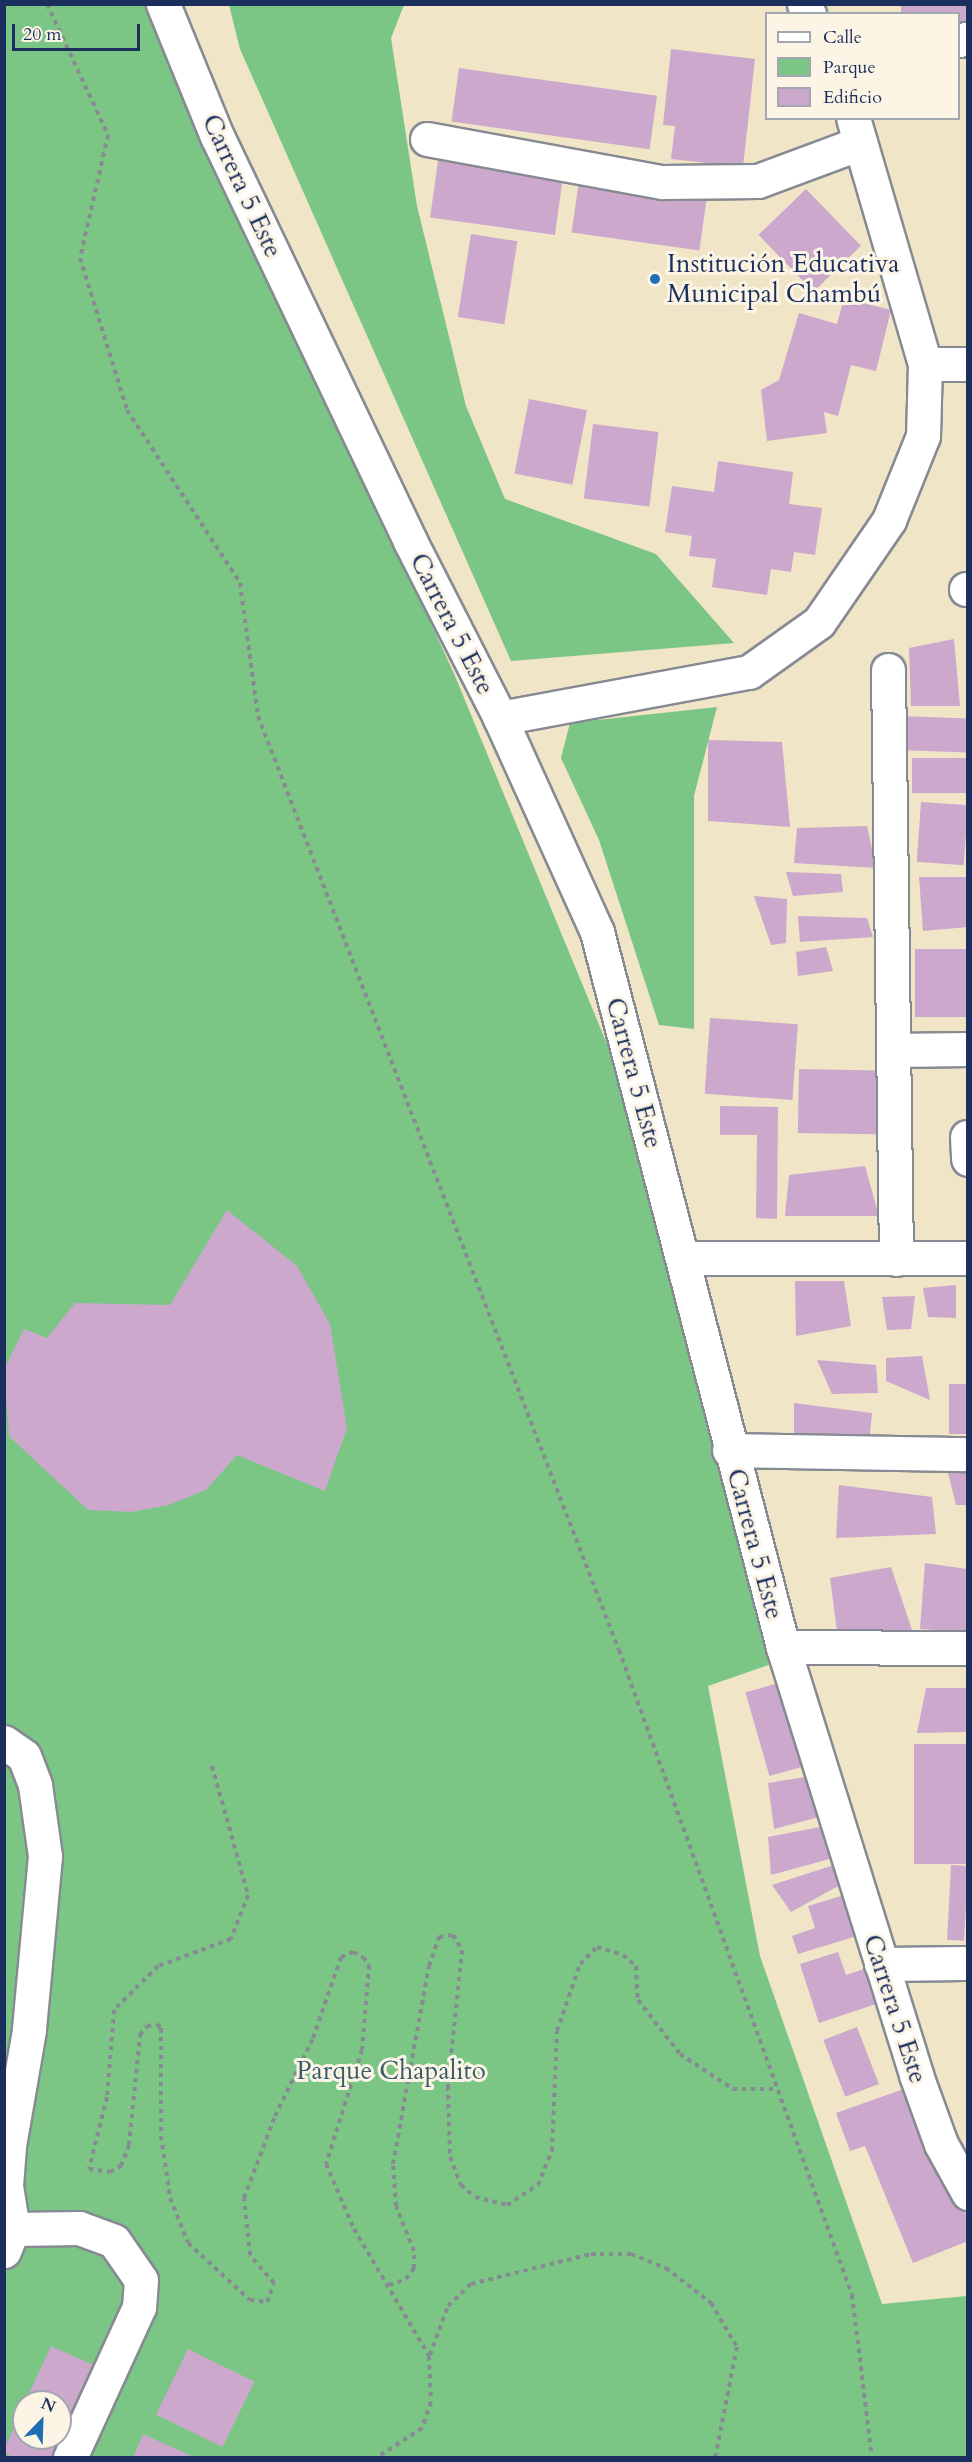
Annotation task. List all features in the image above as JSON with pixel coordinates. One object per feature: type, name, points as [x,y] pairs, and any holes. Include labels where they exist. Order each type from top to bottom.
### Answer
[{"type":"street","name":"Carrera 5 Este","points":[[163,4],[232,168],[410,541],[500,718],[597,932],[683,1258],[729,1450],[783,1647],[881,1964],[941,2144],[968,2193]]},
{"type":"street","points":[[427,139],[662,182],[758,181],[856,131],[925,364],[923,436],[889,520],[819,622],[749,672],[500,718]]},
{"type":"street","points":[[925,364],[968,364]]},
{"type":"street","points":[[888,670],[896,1259]]},
{"type":"street","points":[[893,1050],[968,1050]]},
{"type":"street","points":[[967,1137],[968,1160]]},
{"type":"street","points":[[683,1258],[968,1258]]},
{"type":"street","points":[[729,1450],[968,1454]]},
{"type":"street","points":[[783,1647],[968,1648]]},
{"type":"street","points":[[4,1742],[24,1756],[35,1785],[45,1857],[29,2031],[9,2146],[6,2186],[9,2240],[79,2228],[114,2241],[141,2280],[139,2307],[70,2457]]},
{"type":"street","points":[[881,1964],[968,1963]]},
{"type":"path","points":[[47,4],[108,135],[80,258],[127,410],[240,583],[258,716],[619,1650],[852,2295],[872,2457]]},
{"type":"path","points":[[212,1766],[248,1895],[231,1939],[158,1966],[114,2010],[107,2097],[89,2169],[110,2172],[121,2166],[129,2145],[140,2035],[147,2026],[157,2024],[161,2028],[161,2136],[170,2198],[188,2243],[250,2300],[267,2302],[274,2283],[250,2255],[243,2198],[275,2116],[313,2038],[341,1957],[353,1952],[369,1965],[362,2050],[326,2164],[354,2229],[429,2356]]},
{"type":"path","points":[[389,2285],[406,2279],[414,2268],[414,2251],[396,2206],[393,2164],[429,1966],[439,1937],[453,1935],[462,1950],[448,2086],[450,2157],[461,2185],[475,2198],[507,2205],[538,2185],[552,2151],[557,2031],[580,1964],[597,1947],[623,1954],[636,1966],[638,2000],[680,2054],[733,2089],[777,2089]]},
{"type":"path","points":[[376,2457],[422,2428],[431,2402],[429,2356],[448,2306],[471,2284],[591,2254],[631,2254],[666,2268],[711,2303],[737,2347],[715,2457]]},
{"type":"green space","name":"Parque Chapalito","points":[[5,5],[173,5],[203,122],[455,676],[614,1061],[774,1663],[708,1686],[760,1956],[882,2304],[967,2296],[967,2457],[5,2458]]},
{"type":"green space","points":[[229,5],[404,5],[391,38],[417,206],[466,406],[505,499],[656,554],[734,643],[511,661],[240,49]]},
{"type":"green space","points":[[717,707],[694,796],[694,1029],[659,1025],[599,840],[561,758],[570,723]]},
{"type":"building","points":[[901,4],[968,4],[968,23],[960,23],[960,12],[901,12]]},
{"type":"building","points":[[671,49],[755,59],[743,167],[671,159],[675,126],[663,125]]},
{"type":"building","points":[[459,68],[657,96],[650,149],[451,121]]},
{"type":"building","points":[[439,154],[564,172],[555,235],[430,217]]},
{"type":"building","points":[[579,180],[707,198],[699,250],[572,232]]},
{"type":"building","points":[[806,189],[861,246],[813,292],[759,235]]},
{"type":"building","points":[[471,234],[517,241],[504,324],[458,317]]},
{"type":"building","points":[[844,298],[891,310],[876,371],[851,365],[838,416],[824,412],[827,433],[767,441],[761,390],[779,380],[799,313],[837,324]]},
{"type":"building","points":[[529,399],[587,410],[572,485],[514,474]]},
{"type":"building","points":[[593,424],[659,432],[649,506],[584,498]]},
{"type":"building","points":[[718,461],[793,472],[789,504],[822,508],[815,555],[794,552],[791,572],[771,569],[767,595],[712,587],[716,559],[689,556],[692,536],[665,532],[672,486],[714,492]]},
{"type":"building","points":[[954,639],[960,706],[911,706],[909,648]]},
{"type":"building","points":[[899,716],[968,718],[967,752],[898,750]]},
{"type":"building","points":[[708,740],[782,742],[790,827],[708,821]]},
{"type":"building","points":[[912,758],[968,758],[968,793],[912,793]]},
{"type":"building","points":[[921,802],[968,805],[964,865],[917,862]]},
{"type":"building","points":[[867,826],[876,868],[794,863],[797,828]]},
{"type":"building","points":[[786,872],[841,874],[843,892],[793,896]]},
{"type":"building","points":[[919,877],[968,877],[968,927],[923,931]]},
{"type":"building","points":[[754,896],[787,899],[786,943],[771,945]]},
{"type":"building","points":[[798,916],[867,918],[873,937],[800,942]]},
{"type":"building","points":[[826,947],[833,971],[798,976],[796,952]]},
{"type":"building","points":[[915,949],[968,949],[968,1017],[915,1017]]},
{"type":"building","points":[[710,1018],[798,1024],[792,1100],[705,1094]]},
{"type":"building","points":[[799,1069],[878,1070],[877,1134],[798,1133]]},
{"type":"building","points":[[720,1106],[778,1107],[777,1219],[756,1218],[757,1135],[720,1135]]},
{"type":"building","points":[[865,1166],[879,1216],[785,1216],[789,1175]]},
{"type":"building","points":[[227,1210],[297,1266],[330,1324],[347,1428],[325,1491],[237,1455],[206,1490],[169,1505],[131,1512],[88,1510],[9,1436],[4,1369],[24,1329],[47,1338],[75,1303],[170,1305]]},
{"type":"building","points":[[795,1281],[844,1281],[851,1326],[796,1336]]},
{"type":"building","points":[[956,1285],[956,1318],[928,1317],[923,1288]]},
{"type":"building","points":[[915,1296],[911,1329],[887,1330],[882,1297]]},
{"type":"building","points":[[922,1356],[930,1400],[886,1381],[886,1358]]},
{"type":"building","points":[[817,1360],[876,1365],[878,1393],[832,1394]]},
{"type":"building","points":[[949,1384],[968,1384],[968,1434],[949,1434]]},
{"type":"building","points":[[794,1403],[872,1413],[869,1443],[794,1442]]},
{"type":"building","points":[[947,1469],[968,1469],[968,1505],[956,1505]]},
{"type":"building","points":[[839,1485],[932,1497],[936,1534],[836,1538]]},
{"type":"building","points":[[925,1563],[967,1569],[968,1632],[920,1629]]},
{"type":"building","points":[[891,1567],[912,1630],[837,1631],[830,1578]]},
{"type":"building","points":[[782,1682],[806,1766],[769,1776],[745,1692]]},
{"type":"building","points":[[926,1688],[968,1688],[968,1732],[917,1733]]},
{"type":"building","points":[[914,1744],[968,1744],[968,1864],[914,1864]]},
{"type":"building","points":[[805,1777],[819,1817],[774,1829],[768,1783]]},
{"type":"building","points":[[820,1827],[833,1858],[771,1875],[768,1837]]},
{"type":"building","points":[[834,1865],[842,1884],[791,1912],[772,1885]]},
{"type":"building","points":[[951,1865],[968,1866],[964,1941],[947,1940]]},
{"type":"building","points":[[844,1895],[857,1936],[798,1954],[792,1936],[815,1928],[808,1906]]},
{"type":"building","points":[[838,1952],[846,1975],[873,1966],[885,2001],[819,2023],[800,1964]]},
{"type":"building","points":[[857,2027],[879,2084],[845,2097],[823,2040]]},
{"type":"building","points":[[915,2085],[968,2220],[968,2241],[913,2263],[865,2146],[850,2151],[836,2113]]},
{"type":"building","points":[[51,2346],[98,2367],[72,2423],[72,2390],[31,2390]]},
{"type":"building","points":[[188,2349],[255,2381],[223,2447],[156,2415]]},
{"type":"building","points":[[12,2432],[12,2450],[60,2450],[56,2458],[15,2458],[5,2453],[5,2447]]},
{"type":"building","points":[[143,2434],[196,2458],[133,2458]]},
{"type":"place","name":"Institución Educativa Municipal Chambú","points":[[655,279]]}]
